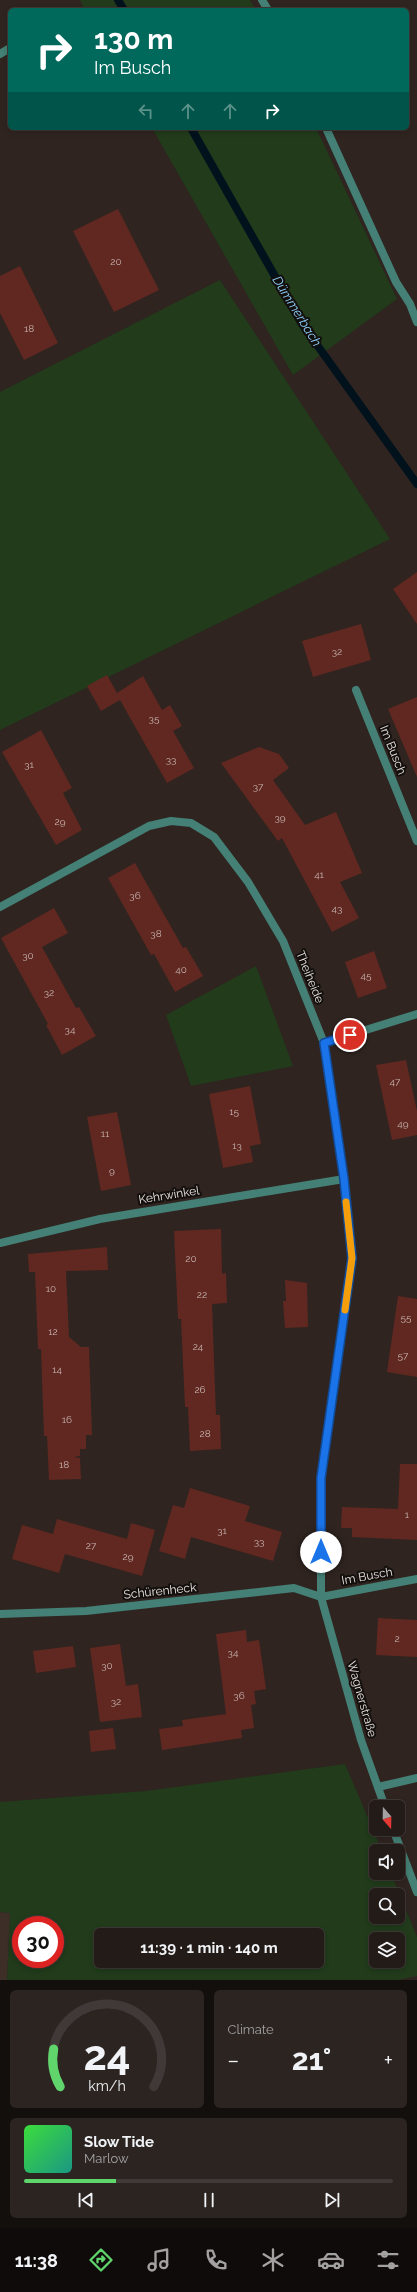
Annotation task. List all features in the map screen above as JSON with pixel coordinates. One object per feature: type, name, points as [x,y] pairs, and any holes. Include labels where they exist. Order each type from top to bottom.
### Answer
[{"type":"street","points":[[327,130],[396,282],[410,304],[417,322]]},
{"type":"street","name":"Im Busch","points":[[356,690],[417,841]]},
{"type":"street","name":"Theiheide","points":[[0,907],[149,826],[171,821],[191,823],[214,837],[248,882],[283,941],[324,1043],[344,1179],[352,1258],[321,1478],[321,1596]]},
{"type":"street","points":[[324,1043],[417,1014]]},
{"type":"street","name":"Kehrwinkel","points":[[0,1243],[100,1219],[344,1179]]},
{"type":"street","name":"Im Busch","points":[[321,1596],[417,1579]]},
{"type":"street","name":"Schürenheck","points":[[0,1614],[86,1611],[294,1588],[321,1596]]},
{"type":"street","name":"Wagnerstraße","points":[[321,1596],[361,1740],[383,1800]]},
{"type":"street","points":[[378,1787],[417,1778]]},
{"type":"street","points":[[396,1836],[417,1892]]},
{"type":"shaded area","points":[[0,1912],[10,1913],[7,1980],[0,1980]]},
{"type":"green space","points":[[80,0],[250,0],[255,8],[84,8]]},
{"type":"green space","points":[[153,130],[317,130],[397,299],[293,375]]},
{"type":"green space","points":[[220,280],[390,539],[0,730],[0,392]]},
{"type":"green space","points":[[256,966],[293,1066],[191,1086],[166,1015]]},
{"type":"green space","points":[[345,1764],[369,1820],[369,1836],[376,1836],[379,1844],[369,1844],[369,1880],[394,1880],[397,1888],[369,1888],[369,1924],[405,1924],[405,1907],[417,1937],[417,1976],[398,1980],[7,1980],[10,1913],[0,1912],[0,1802],[146,1791]]},
{"type":"building","points":[[118,209],[159,290],[114,312],[73,231]]},
{"type":"building","points":[[20,266],[58,343],[24,360],[0,313],[0,276]]},
{"type":"building","points":[[417,572],[417,624],[393,589]]},
{"type":"building","points":[[361,624],[371,660],[313,677],[302,641]]},
{"type":"building","points":[[107,675],[117,693],[143,676],[162,710],[170,705],[182,726],[173,731],[194,768],[167,783],[120,700],[101,711],[87,686]]},
{"type":"building","points":[[417,697],[417,777],[388,709]]},
{"type":"building","points":[[41,730],[72,788],[63,793],[82,830],[56,845],[2,752]]},
{"type":"building","points":[[259,747],[279,754],[289,768],[273,780],[305,825],[336,812],[362,873],[340,882],[359,918],[332,932],[282,838],[278,841],[221,763]]},
{"type":"building","points":[[135,863],[183,948],[186,947],[203,976],[175,992],[154,954],[151,955],[108,878]]},
{"type":"building","points":[[54,908],[68,933],[42,947],[76,1008],[79,1007],[96,1036],[62,1055],[46,1025],[48,1024],[1,938]]},
{"type":"building","points":[[374,951],[387,988],[358,998],[345,962]]},
{"type":"building","points":[[406,1060],[417,1111],[417,1135],[392,1140],[376,1065]]},
{"type":"building","points":[[250,1086],[261,1144],[250,1146],[253,1162],[223,1168],[209,1094]]},
{"type":"building","points":[[117,1112],[131,1185],[101,1191],[87,1117]]},
{"type":"building","points":[[221,1229],[222,1274],[226,1273],[227,1303],[212,1304],[216,1415],[220,1415],[221,1449],[190,1451],[188,1407],[185,1407],[181,1319],[178,1319],[174,1231]]},
{"type":"building","points":[[107,1247],[108,1270],[66,1271],[69,1337],[81,1347],[89,1347],[92,1435],[86,1435],[86,1449],[80,1449],[80,1456],[74,1457],[80,1458],[81,1479],[49,1480],[47,1436],[44,1436],[41,1349],[38,1349],[35,1272],[29,1272],[28,1254]]},
{"type":"building","points":[[285,1280],[307,1283],[308,1327],[285,1328],[283,1301],[286,1301]]},
{"type":"building","points":[[398,1296],[417,1299],[417,1377],[387,1372]]},
{"type":"building","points":[[400,1464],[417,1464],[417,1540],[352,1537],[352,1528],[341,1528],[342,1507],[398,1509]]},
{"type":"building","points":[[190,1488],[250,1506],[245,1521],[282,1532],[273,1561],[191,1537],[185,1559],[159,1551],[173,1505],[184,1508]]},
{"type":"building","points":[[57,1519],[127,1539],[131,1523],[155,1530],[142,1576],[65,1554],[59,1573],[12,1559],[22,1525],[53,1534]]},
{"type":"building","points":[[378,1618],[417,1620],[417,1657],[376,1655]]},
{"type":"building","points":[[246,1630],[247,1642],[259,1640],[266,1689],[254,1691],[256,1704],[251,1705],[254,1728],[241,1730],[242,1738],[162,1750],[159,1729],[183,1726],[182,1720],[226,1714],[216,1634]]},
{"type":"building","points":[[120,1644],[126,1686],[138,1684],[142,1717],[100,1722],[90,1648]]},
{"type":"building","points":[[73,1646],[76,1667],[36,1673],[33,1651]]},
{"type":"building","points":[[113,1728],[116,1749],[91,1752],[89,1731]]},
{"type":"waterway","name":"Dümmerbach","points":[[118,0],[123,8]]},
{"type":"waterway","name":"Dümmerbach","points":[[192,130],[302,324],[417,484]]},
{"type":"slow traffic","points":[[345,1310],[352,1258],[346,1202]]},
{"type":"route","points":[[321,1552],[321,1478],[352,1258],[344,1179],[324,1043],[350,1035]]}]
